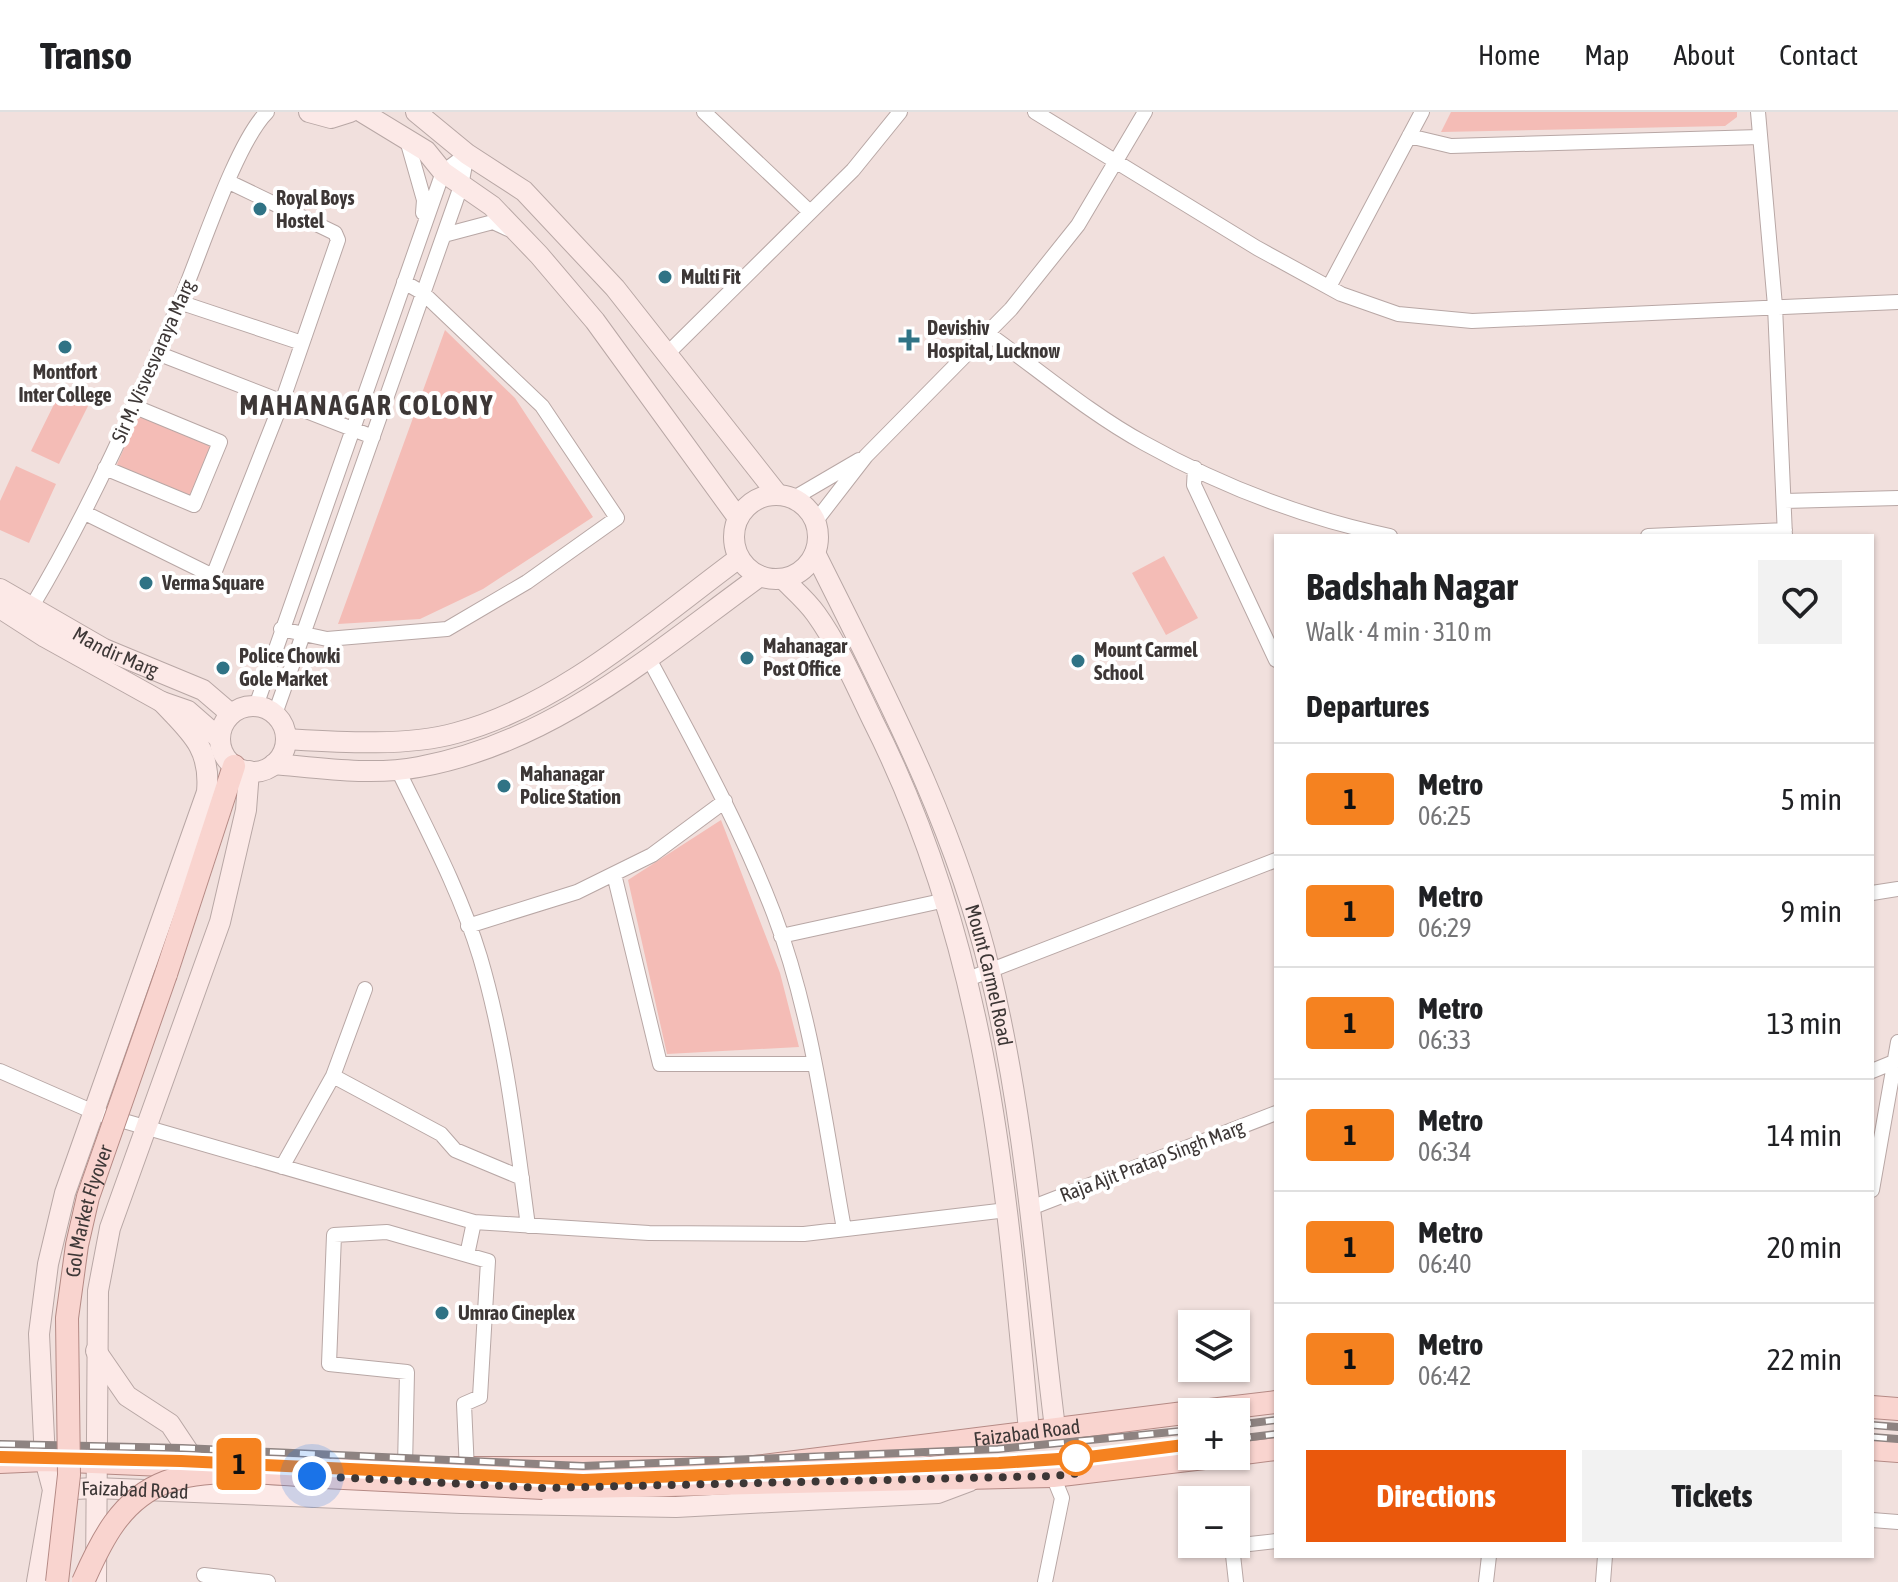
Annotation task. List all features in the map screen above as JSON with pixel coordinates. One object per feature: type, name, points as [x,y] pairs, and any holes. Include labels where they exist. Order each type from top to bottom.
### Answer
[{"type":"main road","name":"Gol Market Flyover","points":[[57,1582],[69,1475],[67,1318],[77,1245],[88,1197],[226,794],[242,768]]},
{"type":"main road","name":"Faizabad Road","points":[[1250,1405],[1274,1402]]},
{"type":"main road","points":[[1874,1407],[1898,1409]]},
{"type":"main road","name":"Faizabad Road","points":[[0,1462],[45,1460],[467,1471],[747,1468],[1178,1414]]},
{"type":"main road","points":[[1250,1452],[1274,1449]]},
{"type":"main road","points":[[1874,1449],[1898,1451]]},
{"type":"main road","name":"Faizabad Road","points":[[975,1480],[1053,1476],[1178,1461]]},
{"type":"main road","points":[[83,1582],[104,1533],[126,1508],[165,1482],[177,1479],[254,1473],[543,1488],[975,1480]]},
{"type":"street","name":"Sir M. Visvesvaraya Marg","points":[[31,608],[85,513],[229,182],[259,121],[267,112]]},
{"type":"street","points":[[309,112],[331,118],[350,112]]},
{"type":"street","points":[[362,112],[426,151],[443,172],[492,206],[519,235],[595,321],[738,518]]},
{"type":"street","points":[[416,112],[467,154],[524,191],[615,288],[786,497],[807,509],[815,522],[818,538],[815,553],[802,570],[783,579],[760,576],[739,558],[733,538],[738,518],[747,506],[762,497],[786,497],[866,456]]},
{"type":"street","points":[[667,354],[853,170],[900,112]]},
{"type":"street","points":[[1035,112],[1257,248],[1329,287],[1398,314],[1472,321],[1898,302]]},
{"type":"street","points":[[815,522],[866,456],[1011,309],[1078,225],[1145,112]]},
{"type":"street","points":[[1329,287],[1422,112]]},
{"type":"street","points":[[1739,534],[1785,533],[1775,306],[1758,112]]},
{"type":"street","points":[[705,113],[810,212]]},
{"type":"street","points":[[1409,136],[1451,146],[1760,137]]},
{"type":"street","points":[[407,140],[424,200],[421,234]]},
{"type":"street","points":[[265,710],[281,629],[443,172],[467,154]]},
{"type":"street","points":[[265,710],[305,635],[461,186],[467,154]]},
{"type":"street","points":[[85,513],[213,576],[283,399],[338,236],[229,182]]},
{"type":"street","points":[[444,235],[493,222],[519,235]]},
{"type":"street","points":[[281,629],[327,639],[447,629],[527,582],[617,518],[542,406],[423,293],[404,282]]},
{"type":"street","points":[[179,302],[302,343]]},
{"type":"street","points":[[987,333],[1142,442],[1246,492],[1325,522],[1381,534]]},
{"type":"street","points":[[157,353],[283,399],[373,437]]},
{"type":"street","points":[[105,468],[194,505],[220,442],[133,406]]},
{"type":"street","points":[[1195,468],[1194,485],[1274,656]]},
{"type":"street","points":[[1784,501],[1898,498]]},
{"type":"street","name":"Mount Carmel Road","points":[[815,553],[905,734],[934,803],[990,971],[1019,1127],[1018,1209],[1055,1428]]},
{"type":"street","points":[[286,739],[358,743],[454,734],[524,709],[620,646],[739,558]]},
{"type":"street","points":[[0,608],[162,702],[188,711],[220,739],[226,757],[242,768],[274,764],[342,770],[416,768],[468,755],[539,729],[648,657],[760,576]]},
{"type":"street","points":[[783,579],[816,614],[869,713],[930,851],[946,900],[968,979],[1001,1148],[1018,1209],[1029,1431]]},
{"type":"street","name":"Mandir Marg","points":[[0,589],[104,649],[203,690],[231,714]]},
{"type":"street","points":[[648,657],[725,801],[781,936],[807,1025],[844,1229]]},
{"type":"street","points":[[37,1582],[53,1490],[45,1460],[39,1334],[48,1264],[65,1193],[96,1113],[135,988],[207,792],[206,759],[196,739],[162,702]]},
{"type":"street","points":[[265,710],[285,730],[286,739],[274,764]]},
{"type":"street","points":[[220,739],[225,721],[231,714],[265,710]]},
{"type":"street","points":[[96,1582],[98,1291],[110,1228],[220,922],[246,810],[242,768]]},
{"type":"street","points":[[397,768],[452,880],[480,958],[508,1081],[528,1226]]},
{"type":"street","points":[[468,926],[577,892],[652,855],[725,801]]},
{"type":"street","points":[[968,979],[1274,861]]},
{"type":"street","points":[[614,874],[660,1064],[814,1064]]},
{"type":"street","points":[[1874,893],[1898,889]]},
{"type":"street","points":[[781,936],[946,900]]},
{"type":"street","points":[[282,1167],[333,1076],[365,989]]},
{"type":"street","points":[[1874,1178],[1898,1042]]},
{"type":"street","points":[[1874,1070],[1894,1062]]},
{"type":"street","name":"Raja Ajit Pratap Singh Marg","points":[[0,1071],[96,1113],[474,1222],[665,1233],[804,1234],[1018,1209],[1274,1114]]},
{"type":"street","points":[[333,1076],[441,1134],[455,1150],[522,1178]]},
{"type":"street","points":[[467,1255],[474,1222]]},
{"type":"street","points":[[405,1467],[407,1372],[329,1364],[334,1235],[387,1232],[488,1261],[480,1397],[464,1404],[467,1471]]},
{"type":"street","points":[[96,1351],[127,1396],[170,1424],[198,1466]]},
{"type":"street","points":[[1045,1582],[1062,1498],[1053,1476]]},
{"type":"street","name":"Faizabad Road","points":[[53,1490],[95,1488],[461,1503],[676,1507],[938,1493],[975,1480]]},
{"type":"street","points":[[1874,1520],[1898,1522]]},
{"type":"street","points":[[1236,1582],[1232,1546],[1274,1541]]},
{"type":"street","points":[[1486,1582],[1489,1558]]},
{"type":"street","points":[[1603,1582],[1605,1558]]},
{"type":"street","points":[[204,1575],[268,1582]]},
{"type":"shaded area","points":[[1451,112],[1737,112],[1737,117],[1725,126],[1441,132]]},
{"type":"shaded area","points":[[445,330],[515,398],[593,517],[483,589],[420,619],[338,624]]},
{"type":"shaded area","points":[[61,390],[89,404],[59,464],[31,451]]},
{"type":"shaded area","points":[[139,413],[215,445],[191,501],[115,469]]},
{"type":"shaded area","points":[[16,466],[56,484],[29,543],[0,530],[0,501]]},
{"type":"shaded area","points":[[1164,556],[1198,618],[1166,635],[1132,573]]},
{"type":"shaded area","points":[[721,820],[780,973],[799,1047],[667,1054],[628,880]]},
{"type":"railway","points":[[1250,1423],[1274,1420]]},
{"type":"railway","points":[[1874,1425],[1898,1427]]},
{"type":"railway","points":[[0,1444],[182,1448],[583,1466],[998,1449],[1178,1431]]},
{"type":"railway","points":[[1250,1437],[1274,1434]]},
{"type":"railway","points":[[1874,1437],[1898,1439]]},
{"type":"railway","points":[[0,1457],[181,1461],[583,1480],[999,1463],[1178,1445]]},
{"type":"metro line","name":"1","points":[[0,1457],[181,1461],[583,1480],[999,1463],[1089,1457],[1178,1446]]},
{"type":"place","name":"Royal Boys Hostel","points":[[260,209]]},
{"type":"place","name":"Multi Fit","points":[[665,277]]},
{"type":"place","name":"Devishiv Hospital, Lucknow","points":[[909,340]]},
{"type":"place","name":"Montfort Inter College","points":[[65,347]]},
{"type":"place","name":"Verma Square","points":[[146,583]]},
{"type":"place","name":"Mahanagar Post Office","points":[[747,658]]},
{"type":"place","name":"Mount Carmel School","points":[[1078,661]]},
{"type":"place","name":"Police Chowki Gole Market","points":[[223,668]]},
{"type":"place","name":"Mahanagar Police Station","points":[[504,786]]},
{"type":"place","name":"Umrao Cineplex","points":[[442,1313]]},
{"type":"district","name":"MAHANAGAR COLONY","points":[[367,405]]},
{"type":"route","points":[[312,1476],[543,1488],[645,1488],[1053,1476],[1081,1473],[1076,1458]]}]
